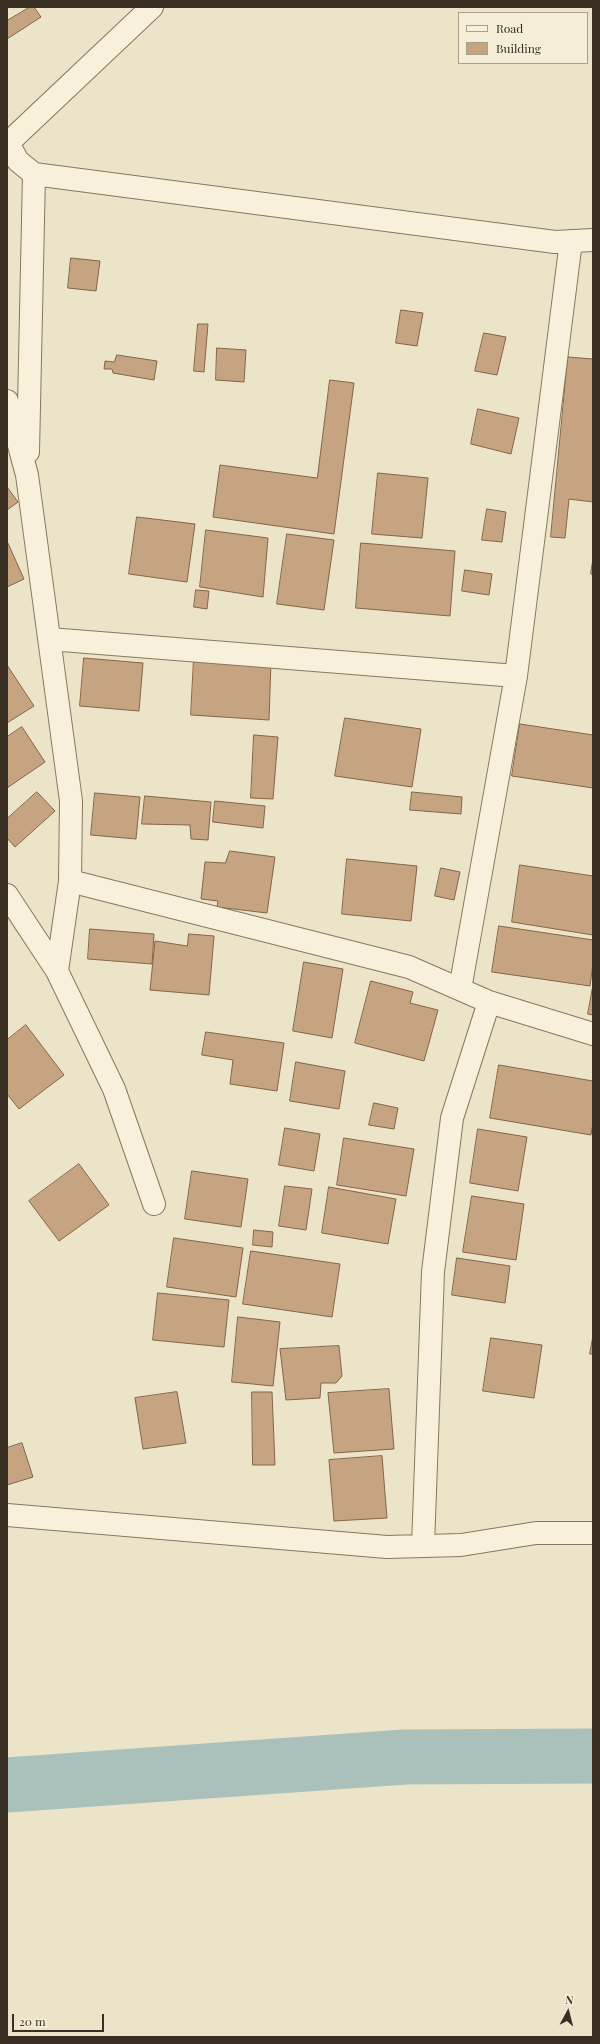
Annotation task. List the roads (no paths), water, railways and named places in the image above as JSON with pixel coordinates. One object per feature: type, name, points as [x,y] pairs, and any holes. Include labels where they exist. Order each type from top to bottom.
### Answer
[{"type":"street","points":[[152,7],[8,144],[18,161],[34,174],[555,242],[593,240]]},
{"type":"street","points":[[27,475],[34,174]]},
{"type":"street","points":[[460,989],[516,676],[571,241]]},
{"type":"street","points":[[7,401],[27,475],[72,801],[70,881],[57,971]]},
{"type":"street","points":[[49,639],[516,676]]},
{"type":"street","points":[[70,881],[409,967],[490,1002],[593,1034]]},
{"type":"street","points":[[7,895],[57,971],[114,1089],[154,1204]]},
{"type":"street","points":[[423,1546],[433,1272],[452,1118],[490,1002]]},
{"type":"street","points":[[7,1515],[387,1547],[461,1545],[536,1533],[593,1533]]},
{"type":"waterway","points":[[7,1785],[405,1757],[593,1756]]}]
